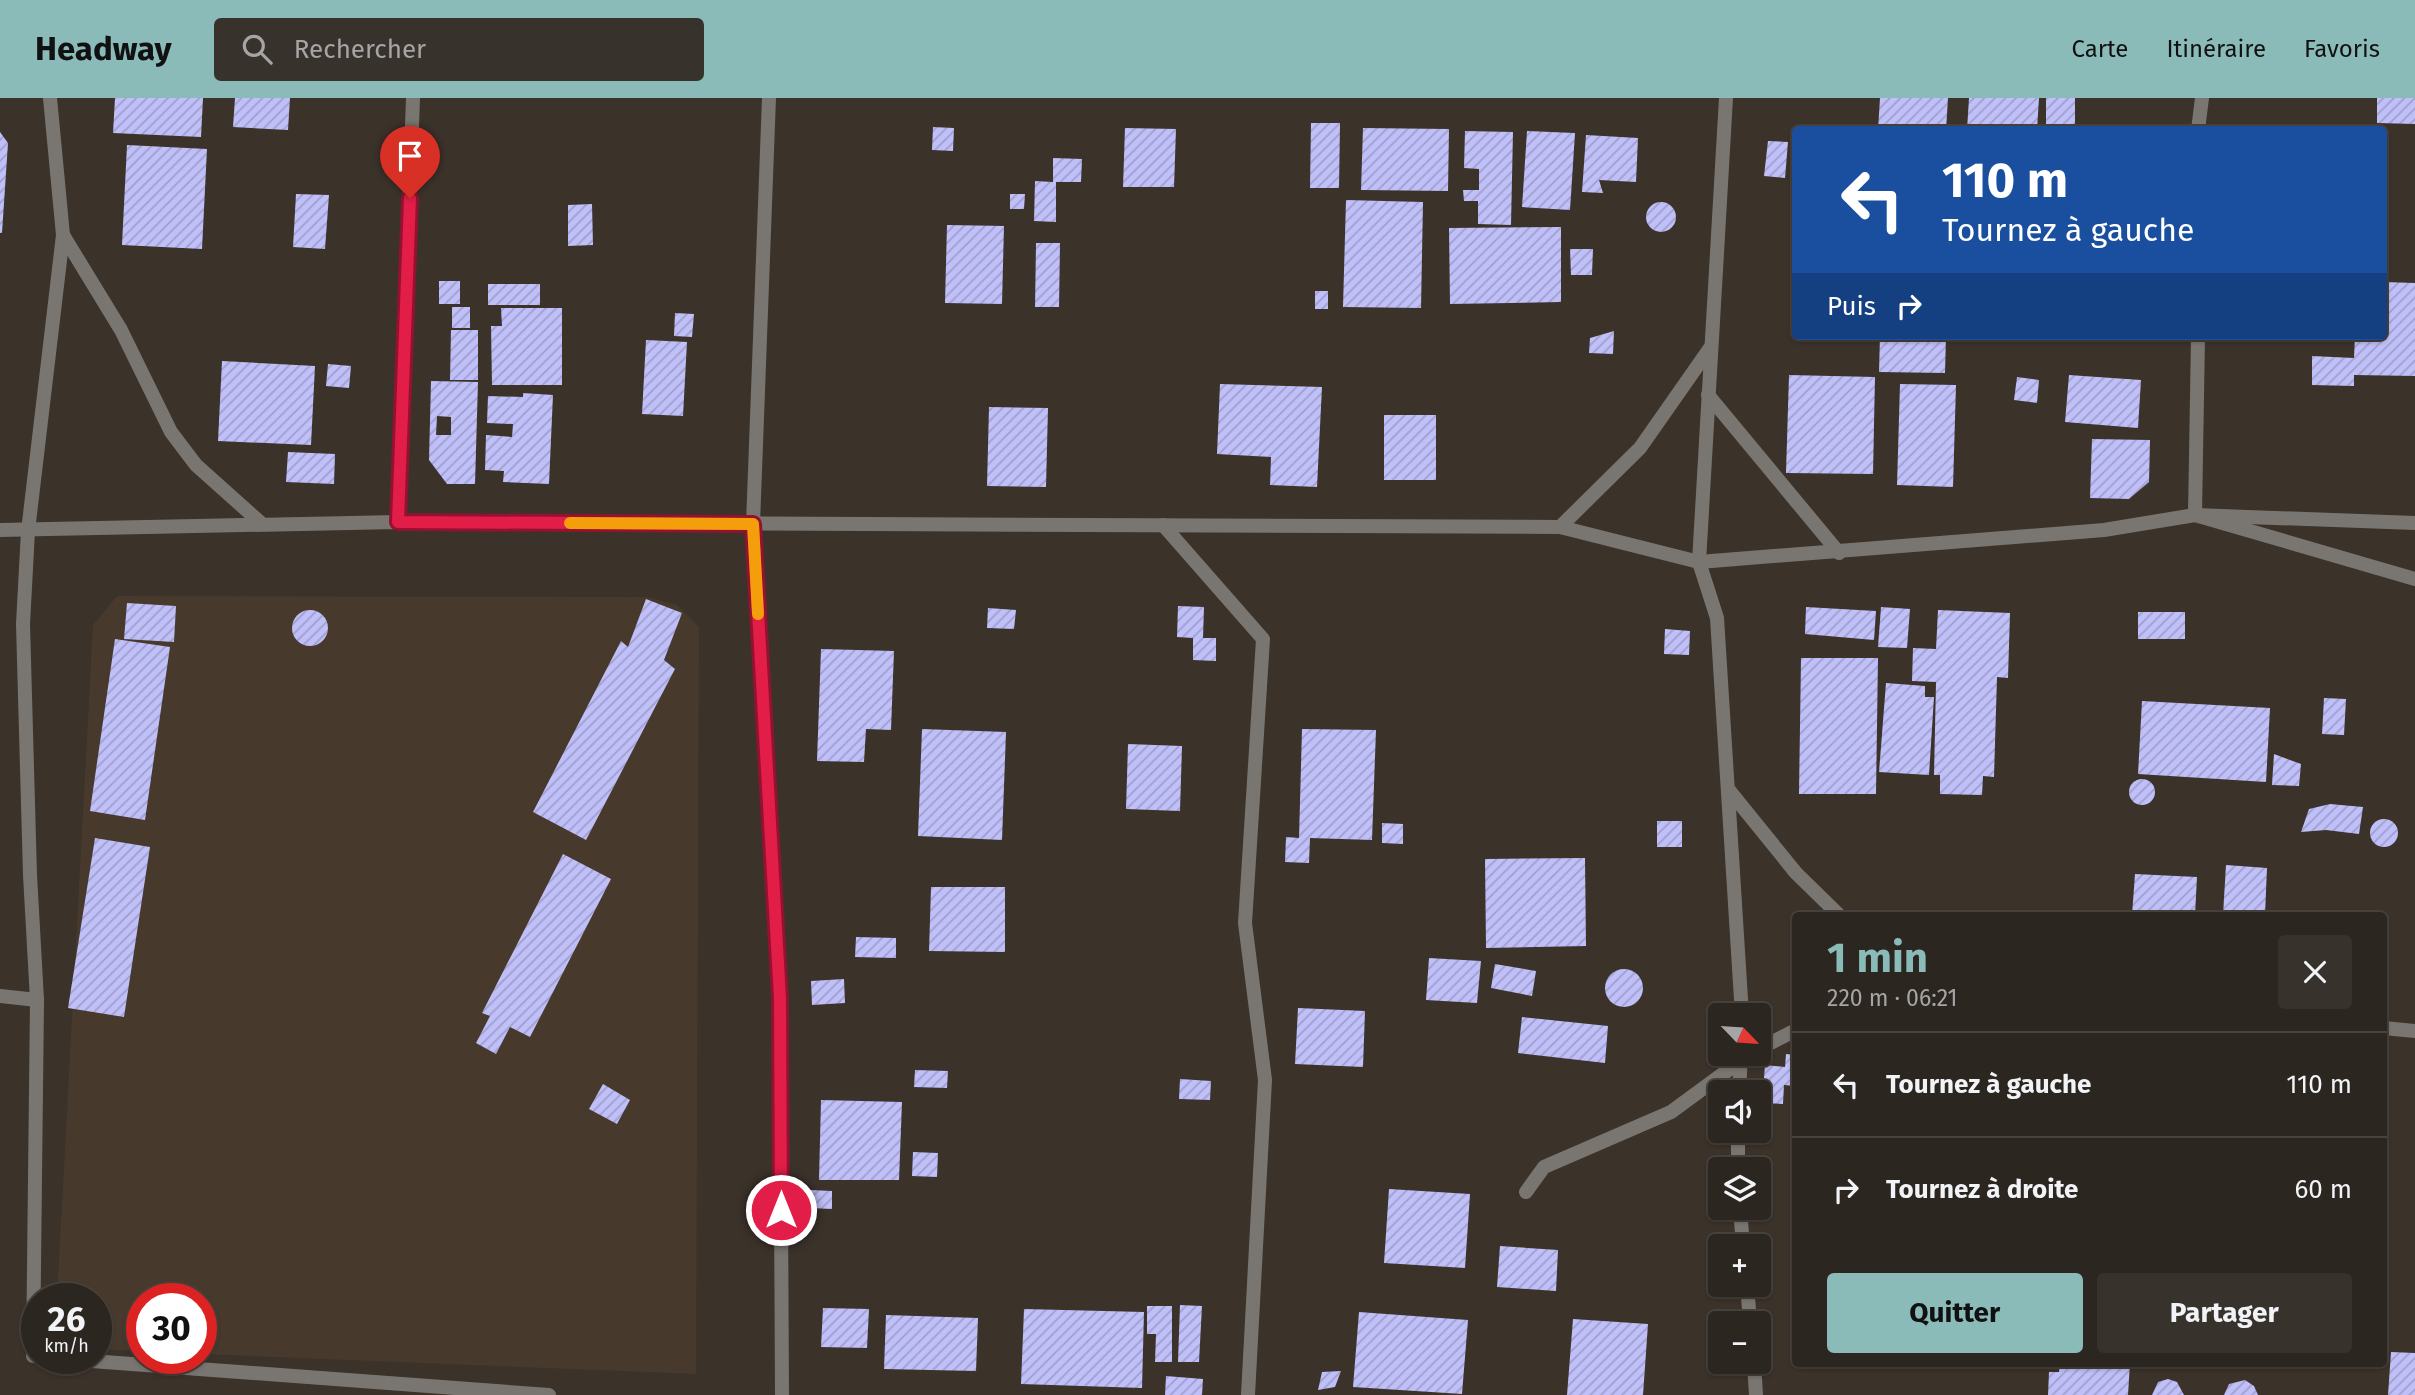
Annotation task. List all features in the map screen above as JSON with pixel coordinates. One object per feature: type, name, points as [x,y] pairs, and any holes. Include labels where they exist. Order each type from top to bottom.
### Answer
[{"type":"street","points":[[34,1283],[37,1000],[30,875],[23,624],[28,531],[62,235],[50,98]]},
{"type":"street","points":[[398,522],[413,98]]},
{"type":"street","points":[[769,98],[753,524],[780,998],[782,1395]]},
{"type":"street","points":[[1726,98],[1699,562],[1717,618],[1741,1003]]},
{"type":"street","points":[[2199,126],[2202,98]]},
{"type":"street","points":[[62,235],[121,330],[171,432],[196,465],[262,524]]},
{"type":"street","points":[[2195,515],[2198,340]]},
{"type":"street","points":[[1560,527],[1640,448],[1711,347]]},
{"type":"street","points":[[1707,395],[1839,553]]},
{"type":"street","points":[[0,530],[398,522],[1560,527],[1699,562],[2104,530],[2195,515],[2415,523]]},
{"type":"street","points":[[2195,515],[2415,579]]},
{"type":"street","points":[[1163,525],[1263,639],[1245,923],[1265,1080],[1248,1395]]},
{"type":"street","points":[[1728,789],[1796,873],[1836,912]]},
{"type":"street","points":[[0,996],[37,1000]]},
{"type":"street","points":[[2387,1028],[2415,1031]]},
{"type":"street","points":[[1771,1043],[1792,1032]]},
{"type":"street","points":[[1526,1192],[1544,1167],[1671,1112],[1730,1066]]},
{"type":"street","points":[[112,1363],[427,1391],[550,1395]]},
{"type":"street","points":[[1755,1374],[1756,1395]]},
{"type":"shaded area","points":[[117,596],[648,597],[677,605],[699,627],[696,1374],[217,1355],[217,1283],[126,1283],[126,1350],[112,1350],[112,1283],[58,1283],[93,625]]},
{"type":"building","points":[[115,98],[203,98],[201,137],[113,133]]},
{"type":"building","points":[[235,98],[290,98],[288,130],[233,127]]},
{"type":"building","points":[[1880,98],[1948,98],[1946,126],[1878,126]]},
{"type":"building","points":[[1969,98],[2039,98],[2037,126],[1967,126]]},
{"type":"building","points":[[2046,98],[2075,98],[2075,126],[2046,126]]},
{"type":"building","points":[[2377,98],[2415,98],[2415,124],[2377,123]]},
{"type":"building","points":[[1311,123],[1340,123],[1339,188],[1310,188]]},
{"type":"building","points":[[933,127],[954,128],[953,151],[932,150]]},
{"type":"building","points":[[1125,128],[1176,129],[1174,187],[1123,187]]},
{"type":"building","points":[[1363,128],[1449,129],[1448,191],[1361,190]]},
{"type":"building","points":[[1465,131],[1513,132],[1511,225],[1478,224],[1478,201],[1464,201],[1463,190],[1479,190],[1479,169],[1464,168]]},
{"type":"building","points":[[1527,131],[1575,133],[1570,210],[1522,207]]},
{"type":"building","points":[[0,132],[8,143],[2,233],[0,233]]},
{"type":"building","points":[[1586,135],[1638,138],[1636,182],[1599,180],[1603,193],[1582,192]]},
{"type":"building","points":[[1768,141],[1788,142],[1785,178],[1764,176]]},
{"type":"building","points":[[127,145],[207,149],[202,249],[122,245]]},
{"type":"building","points":[[1053,158],[1082,159],[1081,182],[1056,182],[1056,222],[1034,221],[1035,181],[1053,182]]},
{"type":"building","points":[[296,194],[329,195],[325,249],[293,247]]},
{"type":"building","points":[[1010,194],[1025,194],[1024,209],[1010,209]]},
{"type":"building","points":[[1346,200],[1423,202],[1421,308],[1343,307]]},
{"type":"building","points":[[1661,202],[1672,206],[1676,217],[1672,228],[1661,232],[1650,228],[1646,217],[1650,206]]},
{"type":"building","points":[[592,204],[593,245],[568,246],[568,205]]},
{"type":"building","points":[[947,225],[1004,226],[1002,304],[945,303]]},
{"type":"building","points":[[1561,227],[1561,302],[1450,304],[1449,228]]},
{"type":"building","points":[[1036,243],[1060,243],[1059,307],[1035,307]]},
{"type":"building","points":[[1570,249],[1593,249],[1592,275],[1571,275]]},
{"type":"building","points":[[439,281],[460,281],[460,304],[439,304]]},
{"type":"building","points":[[2387,282],[2415,283],[2415,376],[2354,375],[2354,386],[2312,385],[2312,356],[2354,358],[2355,340],[2387,340]]},
{"type":"building","points":[[488,284],[540,284],[540,305],[488,305]]},
{"type":"building","points":[[1315,291],[1328,291],[1328,309],[1315,309]]},
{"type":"building","points":[[452,307],[470,307],[470,328],[452,328]]},
{"type":"building","points":[[501,308],[562,308],[562,385],[492,385],[491,326],[502,326]]},
{"type":"building","points":[[675,313],[694,314],[692,337],[674,336]]},
{"type":"building","points":[[451,330],[478,330],[478,380],[450,380]]},
{"type":"building","points":[[1614,331],[1613,354],[1589,353],[1590,338]]},
{"type":"building","points":[[646,340],[687,342],[683,416],[642,414]]},
{"type":"building","points":[[1880,340],[1946,340],[1945,373],[1879,372]]},
{"type":"building","points":[[222,361],[315,366],[311,445],[218,441]]},
{"type":"building","points":[[328,364],[351,366],[349,388],[326,386]]},
{"type":"building","points":[[1789,375],[1875,377],[1873,474],[1786,473]]},
{"type":"building","points":[[2069,375],[2141,380],[2138,428],[2065,422]]},
{"type":"building","points":[[2017,377],[2039,380],[2037,403],[2014,400]]},
{"type":"building","points":[[431,381],[478,382],[475,484],[447,484],[429,460]],"holes":[[[437,416],[451,417],[451,435],[436,435]]]},
{"type":"building","points":[[1220,384],[1322,387],[1317,487],[1270,485],[1271,457],[1217,454]]},
{"type":"building","points":[[1900,384],[1956,385],[1953,487],[1897,485]]},
{"type":"building","points":[[523,393],[553,395],[549,484],[503,482],[504,471],[485,470],[486,435],[512,437],[513,424],[487,423],[488,396],[523,397]]},
{"type":"building","points":[[989,407],[1048,408],[1046,487],[987,486]]},
{"type":"building","points":[[1384,415],[1436,415],[1436,480],[1384,480]]},
{"type":"building","points":[[2092,439],[2150,440],[2149,482],[2129,499],[2090,498]]},
{"type":"building","points":[[288,452],[335,454],[334,484],[286,482]]},
{"type":"building","points":[[646,599],[682,613],[664,660],[675,669],[586,840],[533,812],[621,641],[628,647]]},
{"type":"building","points":[[127,603],[176,606],[174,642],[124,639]]},
{"type":"building","points":[[1178,606],[1204,607],[1203,638],[1216,638],[1216,661],[1193,660],[1193,638],[1177,637]]},
{"type":"building","points":[[1806,607],[1876,611],[1874,640],[1805,634]]},
{"type":"building","points":[[1881,607],[1910,609],[1907,648],[1878,647]]},
{"type":"building","points":[[988,608],[1016,610],[1014,629],[987,628]]},
{"type":"building","points":[[310,610],[323,615],[328,628],[323,641],[310,646],[297,641],[292,628],[297,615]]},
{"type":"building","points":[[1938,610],[2010,613],[2008,678],[1997,677],[1994,777],[1983,776],[1982,795],[1940,794],[1940,775],[1934,775],[1936,682],[1912,681],[1913,648],[1936,649]]},
{"type":"building","points":[[2138,612],[2185,612],[2185,639],[2138,639]]},
{"type":"building","points":[[1665,629],[1690,631],[1689,655],[1664,654]]},
{"type":"building","points":[[115,639],[170,647],[145,820],[90,811]]},
{"type":"building","points":[[821,649],[894,651],[891,730],[866,729],[864,762],[817,761]]},
{"type":"building","points":[[1801,658],[1878,658],[1876,794],[1799,794]]},
{"type":"building","points":[[1886,683],[1925,686],[1925,697],[1934,697],[1929,775],[1879,772]]},
{"type":"building","points":[[2324,698],[2346,699],[2344,735],[2322,734]]},
{"type":"building","points":[[2142,701],[2270,708],[2266,782],[2138,774]]},
{"type":"building","points":[[922,729],[1006,732],[1002,840],[918,836]]},
{"type":"building","points":[[1302,729],[1376,730],[1372,840],[1310,838],[1309,863],[1285,862],[1286,837],[1299,838]]},
{"type":"building","points":[[1128,744],[1182,746],[1180,811],[1126,809]]},
{"type":"building","points":[[2274,754],[2301,764],[2299,786],[2272,785]]},
{"type":"building","points":[[2142,779],[2151,783],[2155,792],[2151,801],[2142,805],[2133,801],[2129,792],[2133,783]]},
{"type":"building","points":[[2330,804],[2363,807],[2359,834],[2326,830],[2301,832],[2309,809]]},
{"type":"building","points":[[2384,819],[2394,823],[2398,833],[2394,843],[2384,847],[2374,843],[2370,833],[2374,823]]},
{"type":"building","points":[[1657,821],[1682,821],[1682,847],[1657,847]]},
{"type":"building","points":[[1382,823],[1403,824],[1403,844],[1382,843]]},
{"type":"building","points":[[95,838],[150,847],[124,1017],[68,1008]]},
{"type":"building","points":[[563,854],[611,879],[530,1037],[510,1027],[496,1054],[476,1043],[490,1016],[482,1013]]},
{"type":"building","points":[[1585,858],[1586,946],[1486,948],[1485,859]]},
{"type":"building","points":[[2226,865],[2267,868],[2265,912],[2223,912]]},
{"type":"building","points":[[2135,874],[2197,877],[2195,912],[2132,912]]},
{"type":"building","points":[[931,887],[1005,887],[1005,952],[929,951]]},
{"type":"building","points":[[856,937],[896,938],[896,958],[855,957]]},
{"type":"building","points":[[1429,958],[1481,961],[1477,1003],[1426,1000]]},
{"type":"building","points":[[1495,964],[1536,971],[1532,996],[1491,988]]},
{"type":"building","points":[[1624,969],[1638,974],[1643,988],[1638,1002],[1624,1007],[1610,1002],[1605,988],[1610,974]]},
{"type":"building","points":[[844,979],[845,1003],[812,1005],[811,981]]},
{"type":"building","points":[[1298,1008],[1365,1011],[1363,1067],[1295,1064]]},
{"type":"building","points":[[1522,1017],[1608,1026],[1605,1063],[1518,1053]]},
{"type":"building","points":[[1786,1054],[1792,1055],[1792,1086],[1784,1085],[1783,1104],[1771,1103],[1771,1080],[1764,1080],[1765,1066],[1785,1067]]},
{"type":"building","points":[[915,1070],[948,1071],[947,1088],[914,1087]]},
{"type":"building","points":[[1180,1079],[1211,1081],[1210,1100],[1179,1099]]},
{"type":"building","points":[[603,1084],[630,1100],[617,1124],[589,1109]]},
{"type":"building","points":[[821,1100],[902,1102],[899,1180],[819,1180]]},
{"type":"building","points":[[913,1152],[938,1153],[937,1177],[912,1176]]},
{"type":"building","points":[[1389,1189],[1470,1194],[1465,1268],[1384,1263]]},
{"type":"building","points":[[810,1190],[832,1191],[832,1209],[809,1208]]},
{"type":"building","points":[[1500,1246],[1558,1250],[1556,1291],[1497,1287]]},
{"type":"building","points":[[1180,1305],[1202,1306],[1199,1362],[1178,1362]]},
{"type":"building","points":[[1147,1306],[1172,1306],[1172,1362],[1155,1362],[1156,1334],[1147,1334]]},
{"type":"building","points":[[823,1308],[869,1309],[867,1348],[821,1347]]},
{"type":"building","points":[[1024,1309],[1144,1312],[1142,1388],[1021,1384]]},
{"type":"building","points":[[1359,1312],[1468,1320],[1462,1394],[1353,1387]]},
{"type":"building","points":[[886,1315],[978,1318],[976,1371],[884,1369]]},
{"type":"building","points":[[1573,1319],[1648,1324],[1643,1395],[1567,1395]]},
{"type":"building","points":[[2391,1352],[2415,1353],[2415,1395],[2388,1395]]},
{"type":"building","points":[[2060,1367],[2130,1367],[2128,1395],[2048,1395],[2049,1372],[2059,1372]]},
{"type":"building","points":[[1341,1371],[1335,1387],[1318,1390],[1322,1372]]},
{"type":"building","points":[[1166,1376],[1203,1379],[1202,1395],[1165,1395]]},
{"type":"building","points":[[2168,1379],[2177,1382],[2184,1395],[2152,1395],[2158,1382]]},
{"type":"building","points":[[2245,1380],[2254,1386],[2258,1395],[2224,1395],[2229,1384]]},
{"type":"slow traffic","points":[[570,523],[753,524],[758,614]]},
{"type":"route","points":[[410,198],[398,522],[753,524],[780,998],[781,1210]]}]
